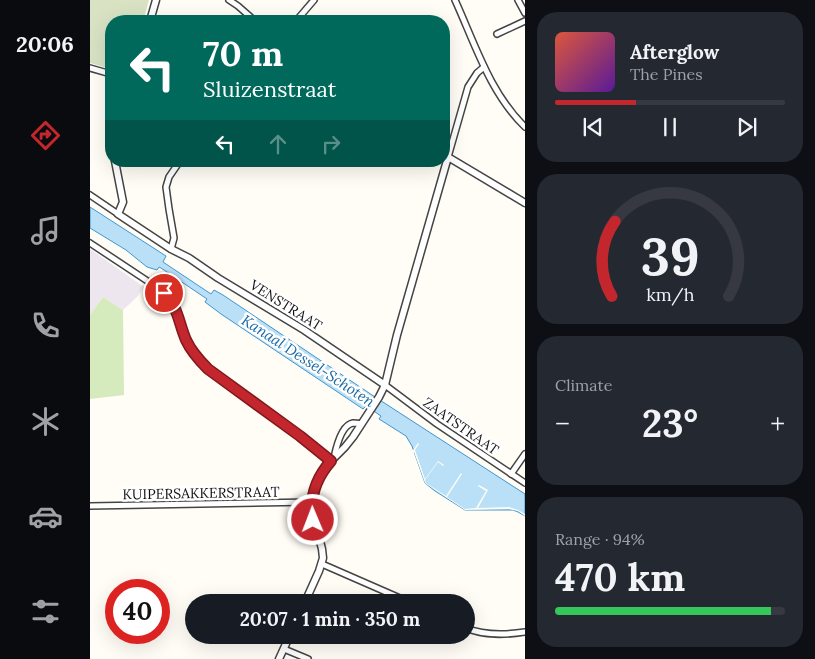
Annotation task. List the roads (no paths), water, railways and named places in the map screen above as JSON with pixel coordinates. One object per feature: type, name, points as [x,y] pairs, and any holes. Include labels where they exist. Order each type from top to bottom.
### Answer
[{"type":"street","points":[[152,15],[156,0]]},
{"type":"street","points":[[229,0],[248,15]]},
{"type":"street","points":[[301,15],[314,0]]},
{"type":"street","points":[[455,0],[494,86],[513,115],[525,128]]},
{"type":"street","points":[[518,0],[525,13]]},
{"type":"street","points":[[497,34],[525,21]]},
{"type":"street","points":[[450,143],[468,87],[484,67]]},
{"type":"street","points":[[90,68],[105,72]]},
{"type":"street","points":[[450,158],[525,203]]},
{"type":"street","points":[[90,196],[118,214],[123,202],[116,167]]},
{"type":"street","points":[[171,249],[174,238],[166,187],[169,177],[176,167]]},
{"type":"street","points":[[309,594],[322,564],[323,554],[313,520],[313,492],[318,480],[332,460],[346,447],[362,424],[385,385],[443,167]]},
{"type":"street","name":"VENSTRAAT","points":[[118,214],[171,249],[304,330],[385,385]]},
{"type":"street","points":[[90,243],[158,288],[167,297],[178,314],[186,340],[196,358],[208,369],[332,460]]},
{"type":"street","name":"ZAATSTRAAT","points":[[385,385],[437,424],[525,483]]},
{"type":"street","points":[[332,460],[337,442],[347,426],[351,423],[362,424]]},
{"type":"street","points":[[511,474],[525,454]]},
{"type":"street","name":"KUIPERSAKKERSTRAAT","points":[[90,506],[312,502]]},
{"type":"street","points":[[322,564],[391,594]]},
{"type":"street","points":[[475,631],[485,634],[525,632]]},
{"type":"street","points":[[279,659],[286,644]]},
{"type":"street","points":[[284,649],[308,659]]},
{"type":"water","name":"Kanaal Dessel-Schoten","points":[[90,207],[166,256],[163,262],[211,294],[214,290],[223,295],[372,395],[525,494],[525,516],[513,510],[465,510],[435,491],[425,483],[412,446],[406,436],[379,419],[381,416],[366,406],[363,409],[221,314],[205,302],[207,299],[161,268],[159,267],[157,270],[147,267],[126,250],[90,228]]}]
